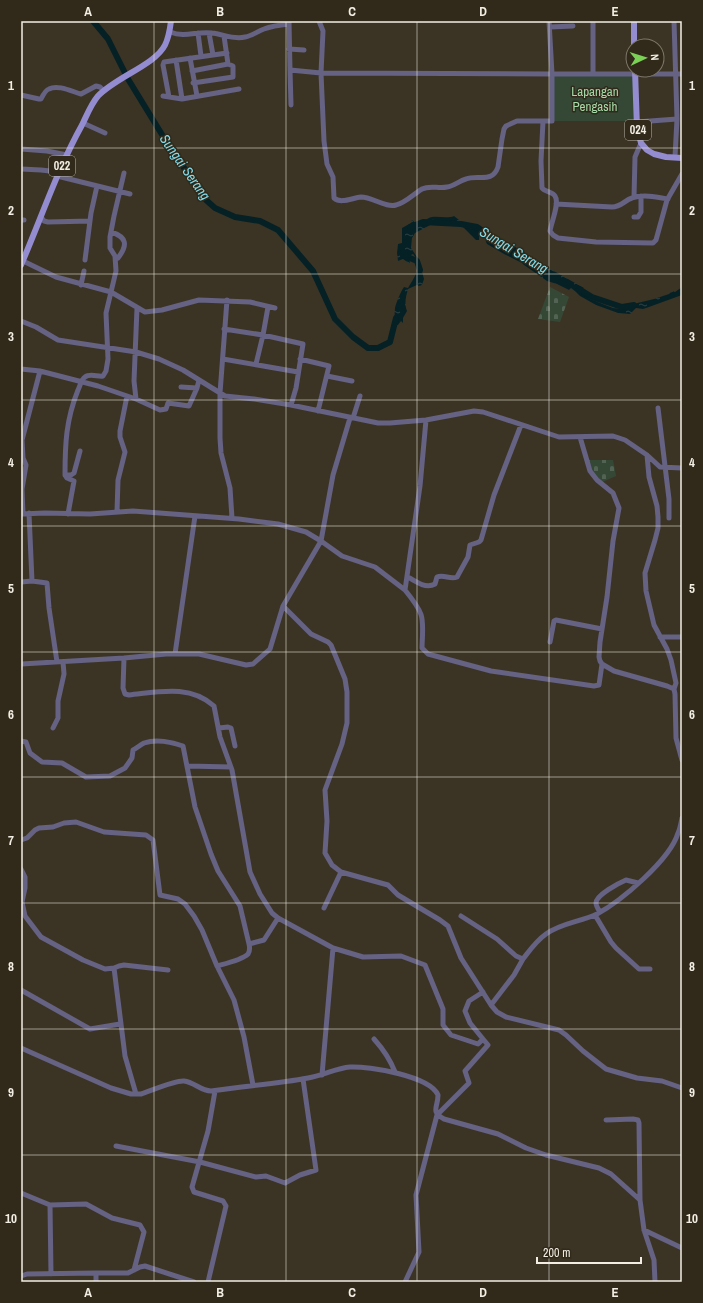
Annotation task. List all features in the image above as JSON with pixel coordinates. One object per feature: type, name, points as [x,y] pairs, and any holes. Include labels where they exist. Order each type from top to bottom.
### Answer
[{"type":"main road","name":"022","points":[[22,262],[58,174],[90,108],[98,96],[120,78],[134,71],[155,57],[161,51],[170,32],[171,21]]},
{"type":"main road","points":[[634,21],[634,38]]},
{"type":"main road","name":"024","points":[[635,78],[638,136],[641,143],[647,150],[654,154],[682,158]]},
{"type":"street","points":[[319,21],[323,31],[321,73],[323,126],[327,164],[333,178],[334,198],[338,200],[364,197],[390,205],[397,205],[424,188],[446,188],[466,179],[492,176],[498,167],[502,139],[506,126],[517,121],[552,121],[552,74],[549,24],[573,26]]},
{"type":"street","points":[[593,21],[593,74]]},
{"type":"street","points":[[674,21],[679,74],[675,157]]},
{"type":"street","points":[[170,32],[181,35],[209,33],[232,38],[244,38],[264,29],[289,23],[291,105]]},
{"type":"street","points":[[198,33],[201,56]]},
{"type":"street","points":[[209,33],[212,55]]},
{"type":"street","points":[[194,83],[233,77],[232,66],[228,64],[224,36]]},
{"type":"street","points":[[289,49],[304,50]]},
{"type":"street","points":[[169,97],[163,65],[166,62],[227,53]]},
{"type":"street","points":[[190,58],[197,96]]},
{"type":"street","points":[[176,60],[182,99]]},
{"type":"street","points":[[192,71],[228,64]]},
{"type":"street","points":[[290,70],[321,73],[593,74],[625,72]]},
{"type":"street","points":[[665,73],[679,74]]},
{"type":"street","points":[[21,95],[41,99],[49,89],[52,88],[65,89],[81,94],[96,86],[104,91]]},
{"type":"street","points":[[163,96],[182,99],[239,89]]},
{"type":"street","points":[[637,122],[677,119]]},
{"type":"street","points":[[543,121],[541,161],[542,188],[543,190],[555,195],[556,204],[550,231],[558,238],[596,242],[653,243],[656,240],[668,199],[682,174]]},
{"type":"street","points":[[82,123],[105,133]]},
{"type":"street","points":[[634,197],[635,157],[641,143]]},
{"type":"street","points":[[21,149],[47,151],[67,155]]},
{"type":"street","points":[[21,169],[58,174],[130,194]]},
{"type":"street","points":[[68,514],[74,481],[67,478],[65,475],[66,431],[72,404],[82,382],[86,376],[100,376],[105,374],[107,366],[109,348],[106,313],[116,271],[116,259],[110,248],[111,232],[124,173]]},
{"type":"street","points":[[86,260],[90,221],[97,186]]},
{"type":"street","points":[[556,204],[615,207],[634,197],[641,196],[668,199]]},
{"type":"street","points":[[634,217],[638,217],[640,214],[641,196]]},
{"type":"street","points":[[41,217],[44,221],[48,222],[90,221]]},
{"type":"street","points":[[111,232],[121,236],[124,241],[122,252],[116,259]]},
{"type":"street","points":[[22,262],[56,277],[111,292],[137,308],[148,312],[199,300],[250,302],[275,308]]},
{"type":"street","points":[[81,285],[84,271]]},
{"type":"street","points":[[228,300],[224,329],[220,393],[221,453],[230,488],[232,518]]},
{"type":"street","points":[[256,364],[268,307]]},
{"type":"street","points":[[136,399],[134,381],[137,308]]},
{"type":"street","points":[[21,321],[36,326],[58,340],[136,352],[169,362],[225,396],[292,405],[352,418],[390,424],[426,420],[474,411],[483,412],[559,437],[620,437],[647,455],[657,465],[665,468],[682,468]]},
{"type":"street","points":[[224,329],[263,335],[303,344],[292,405]]},
{"type":"street","points":[[223,359],[298,372]]},
{"type":"street","points":[[300,359],[329,366],[318,411]]},
{"type":"street","points":[[21,369],[40,370],[82,382],[136,399],[160,410],[166,409],[168,403],[189,406],[199,380]]},
{"type":"street","points":[[40,370],[22,440],[23,458],[26,465],[22,489],[22,514],[90,514],[133,511],[232,518],[278,524],[306,532],[342,556],[375,567],[405,590],[419,606],[424,621],[422,648],[428,654],[491,671],[594,686],[599,685],[600,682],[602,664],[599,657],[602,629],[613,541],[619,508],[613,493],[596,480],[590,471],[580,437]]},
{"type":"street","points":[[326,376],[352,381]]},
{"type":"street","points":[[181,387],[197,388]]},
{"type":"street","points":[[117,512],[118,480],[125,452],[120,437],[120,431],[127,396]]},
{"type":"street","points":[[21,664],[175,654],[199,654],[246,665],[253,664],[270,649],[283,606],[321,541],[333,475],[360,396]]},
{"type":"street","points":[[658,408],[669,499],[669,518]]},
{"type":"street","points":[[405,590],[420,486],[426,420]]},
{"type":"street","points":[[408,576],[415,582],[427,587],[435,584],[437,578],[440,576],[452,578],[457,577],[468,557],[470,545],[479,542],[480,540],[494,495],[521,425]]},
{"type":"street","points":[[65,475],[72,475],[74,473],[80,451]]},
{"type":"street","points":[[647,455],[649,476],[657,506],[658,528],[648,564],[645,580],[646,591],[651,613],[671,660],[676,683],[674,690],[676,694],[676,738],[682,760]]},
{"type":"street","points":[[29,513],[32,581]]},
{"type":"street","points":[[175,654],[195,516]]},
{"type":"street","points":[[21,582],[32,581],[46,583],[48,586],[49,608],[57,662]]},
{"type":"street","points":[[283,606],[312,634],[331,645],[345,679],[347,692],[347,723],[345,735],[325,790],[325,853],[332,865],[341,872],[388,885],[398,895],[444,923],[451,932],[461,958],[497,1012],[506,1017],[559,1030],[566,1034],[583,1051],[606,1069],[636,1078],[662,1081],[682,1088]]},
{"type":"street","points":[[550,642],[554,621],[556,620],[602,629]]},
{"type":"street","points":[[660,637],[682,637]]},
{"type":"street","points":[[124,658],[123,689],[125,694],[129,695],[178,691],[192,693],[214,706],[220,738],[231,766],[251,876],[265,904],[278,918],[333,948],[363,957],[401,956],[425,966],[443,1009],[443,1025],[451,1035],[478,1044],[483,1039]]},
{"type":"street","points":[[53,728],[58,718],[58,701],[64,674],[63,662]]},
{"type":"street","points":[[602,664],[614,671],[667,686],[674,690]]},
{"type":"street","points":[[218,728],[231,728],[235,746]]},
{"type":"street","points":[[21,740],[26,742],[30,753],[42,762],[62,763],[86,777],[110,776],[125,768],[132,758],[133,750],[143,743],[153,741],[176,743],[183,746],[196,807],[211,854],[218,871],[240,906],[250,944],[250,950],[247,955],[231,962],[216,966]]},
{"type":"street","points":[[188,766],[231,766]]},
{"type":"street","points":[[491,1005],[514,975],[523,959],[545,934],[568,923],[597,913],[638,883],[660,862],[678,834],[682,818]]},
{"type":"street","points":[[21,840],[27,838],[35,830],[40,828],[76,822],[104,832],[146,835],[153,840],[160,895],[178,899],[185,904],[194,916],[216,966],[234,1000],[239,1014],[253,1085]]},
{"type":"street","points":[[21,869],[25,877],[25,888],[22,902],[25,916],[41,937],[83,960],[105,969],[124,965],[168,970]]},
{"type":"street","points":[[324,908],[341,872]]},
{"type":"street","points":[[638,883],[626,880],[603,893],[596,902],[597,913],[611,942],[616,948],[639,969],[650,969]]},
{"type":"street","points":[[462,916],[497,939],[516,956],[523,959]]},
{"type":"street","points":[[250,944],[264,940],[278,918]]},
{"type":"street","points":[[322,1075],[333,948]]},
{"type":"street","points":[[114,968],[125,1056],[136,1094]]},
{"type":"street","points":[[21,990],[90,1029],[120,1024]]},
{"type":"street","points":[[405,1282],[419,1252],[416,1195],[437,1116],[469,1083],[465,1071],[488,1045],[470,1023],[465,1011],[469,1002],[483,992]]},
{"type":"street","points":[[374,1039],[383,1049],[395,1072]]},
{"type":"street","points":[[21,1048],[111,1088],[136,1094],[141,1094],[179,1081],[188,1082],[209,1091],[215,1091],[304,1079],[349,1068],[366,1068],[395,1072],[433,1089],[438,1095],[435,1110],[437,1116],[451,1122],[498,1134],[526,1148],[546,1155],[599,1168],[611,1174],[640,1200]]},
{"type":"street","points":[[116,1146],[200,1162],[256,1177],[266,1176],[285,1183],[300,1175],[316,1170],[304,1079]]},
{"type":"street","points":[[208,1282],[226,1206],[223,1201],[193,1190],[211,1118],[215,1091]]},
{"type":"street","points":[[606,1120],[632,1119],[638,1120],[639,1123],[640,1200],[644,1230],[654,1260],[655,1282]]},
{"type":"street","points":[[21,1193],[50,1205],[86,1204],[112,1218],[140,1225],[144,1232],[134,1270]]},
{"type":"street","points":[[50,1205],[51,1274]]},
{"type":"street","points":[[644,1230],[682,1248]]},
{"type":"street","points":[[21,1276],[27,1274],[96,1272],[128,1273],[145,1266],[194,1282]]},
{"type":"street","points":[[96,1272],[96,1282]]},
{"type":"green space","name":"Lapangan Pengasih","points":[[554,75],[625,76],[625,78],[635,78],[636,121],[554,121]]},
{"type":"green space","points":[[550,287],[569,297],[560,322],[538,319]]},
{"type":"green space","points":[[589,460],[613,460],[616,476],[602,482],[591,470]]},
{"type":"water","points":[[454,216],[471,229],[482,229],[506,243],[510,249],[529,257],[584,288],[583,289],[590,299],[613,308],[622,309],[629,305],[669,294],[672,291],[675,292],[682,287],[682,295],[643,309],[636,308],[630,314],[618,313],[596,305],[580,296],[571,288],[569,290],[547,281],[522,263],[487,244],[485,237],[479,236],[479,240],[476,240],[459,223],[453,221],[436,222],[415,233],[412,238],[411,248],[419,260],[424,279],[422,285],[417,285],[408,289],[405,303],[407,311],[403,318],[403,323],[401,321],[398,325],[392,326],[394,324],[392,324],[399,297],[404,287],[408,288],[418,267],[418,263],[413,254],[409,256],[410,264],[403,259],[398,261],[398,244],[402,243],[402,228],[411,223],[412,220],[418,225],[432,217]]},
{"type":"waterway","name":"Sungai Serang","points":[[93,21],[108,39],[128,79],[169,146],[206,200],[215,208],[235,217],[260,221],[278,230],[313,271],[335,319],[353,337],[368,348],[378,348],[390,342],[396,318]]},
{"type":"waterway","name":"Sungai Serang","points":[[410,227],[423,222],[461,224],[477,227],[486,233]]},
{"type":"waterway","name":"Sungai Serang","points":[[501,242],[531,260]]},
{"type":"waterway","name":"Sungai Serang","points":[[403,253],[403,255],[417,261],[420,270]]},
{"type":"waterway","name":"Sungai Serang","points":[[579,289],[592,297],[622,307],[634,305]]}]
